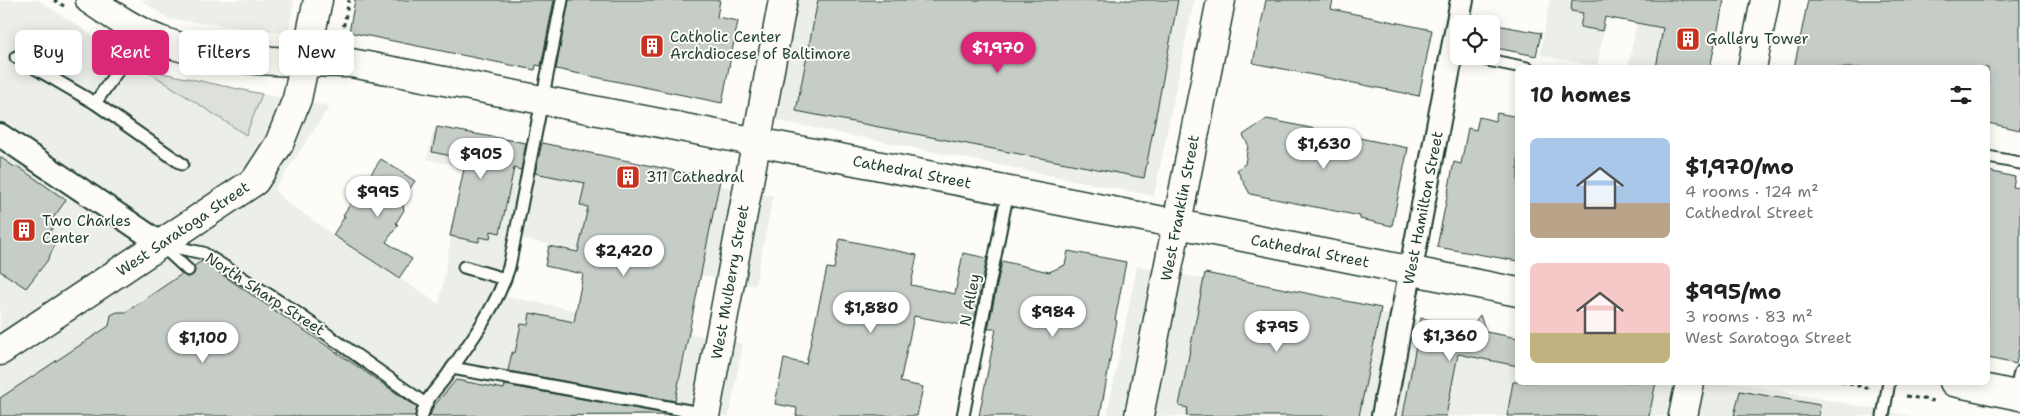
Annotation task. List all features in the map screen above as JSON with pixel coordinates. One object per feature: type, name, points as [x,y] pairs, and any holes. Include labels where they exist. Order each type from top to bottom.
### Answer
[{"type":"main road","name":"Cathedral Street","points":[[90,0],[138,30]]},
{"type":"main road","name":"West Saratoga Street","points":[[312,30],[318,0]]},
{"type":"main road","name":"West Mulberry Street","points":[[705,415],[783,0]]},
{"type":"main road","name":"West Franklin Street","points":[[1139,416],[1221,0]]},
{"type":"main road","points":[[1753,65],[1765,0]]},
{"type":"main road","name":"Cathedral Street","points":[[169,42],[192,50],[246,60],[279,61]]},
{"type":"main road","name":"Cathedral Street","points":[[354,64],[1177,223],[1515,291]]},
{"type":"main road","name":"West Saratoga Street","points":[[0,352],[255,181],[280,144],[298,99],[303,75]]},
{"type":"main road","points":[[1683,416],[1689,385]]},
{"type":"main road","points":[[1986,385],[2018,388]]},
{"type":"street","name":"West Hamilton Street","points":[[1461,15],[1462,0]]},
{"type":"street","name":"West Hamilton Street","points":[[1383,416],[1410,270],[1457,65]]},
{"type":"street","name":"North Sharp Street","points":[[0,135],[160,244]]},
{"type":"lane","points":[[422,416],[424,402],[452,368],[502,290],[520,216],[541,100],[562,0]]},
{"type":"lane","points":[[1500,63],[1515,66]]},
{"type":"lane","points":[[47,75],[95,103],[182,164]]},
{"type":"lane","points":[[95,103],[115,75]]},
{"type":"lane","points":[[1990,157],[2020,163]]},
{"type":"lane","name":"N Alley","points":[[962,416],[1008,191]]},
{"type":"lane","points":[[160,244],[188,270]]},
{"type":"lane","name":"North Sharp Street","points":[[160,244],[203,253],[294,311],[424,402]]},
{"type":"lane","points":[[464,267],[505,279]]},
{"type":"lane","points":[[452,368],[705,415]]},
{"type":"lane","points":[[1883,416],[1888,387]]},
{"type":"path","points":[[343,30],[349,0]]},
{"type":"path","points":[[1869,385],[1888,387],[1934,401]]},
{"type":"shaded area","points":[[0,0],[38,0],[92,35],[92,75],[154,75],[245,134],[262,94],[330,106],[274,190],[287,202],[335,236],[439,304],[464,167],[427,159],[434,127],[773,196],[755,286],[513,237],[500,295],[743,344],[729,416],[0,416]]},
{"type":"shaded area","points":[[141,0],[294,0],[289,30],[279,30],[279,32],[169,19]]},
{"type":"shaded area","points":[[798,0],[1194,0],[1154,196],[774,120]]},
{"type":"shaded area","points":[[1550,0],[1610,0],[1597,65],[1540,55]]},
{"type":"shaded area","points":[[1641,0],[1673,0],[1659,65],[1629,65]]},
{"type":"shaded area","points":[[169,74],[262,94],[246,135],[153,75]]},
{"type":"shaded area","points":[[1137,266],[1515,340],[1515,385],[1748,385],[1911,416],[1107,416]]},
{"type":"building","points":[[355,0],[554,0],[541,66],[536,65],[535,70],[354,33],[354,30],[349,30]]},
{"type":"building","name":"Catholic Center Archdiocese of Baltimore","points":[[569,0],[720,0],[717,17],[738,21],[722,103],[556,69]]},
{"type":"building","points":[[818,0],[1178,0],[1144,178],[796,111]]},
{"type":"building","points":[[1266,0],[1333,0],[1331,9],[1432,30],[1419,96],[1253,63]]},
{"type":"building","name":"Gallery Tower","points":[[1572,0],[1724,0],[1711,65],[1657,65],[1663,28],[1605,17],[1602,31],[1580,27],[1583,13],[1571,11]]},
{"type":"building","points":[[1808,0],[2020,0],[2020,130],[1990,123],[1990,65],[1795,65]]},
{"type":"building","points":[[1500,26],[1541,33],[1536,56],[1500,49]]},
{"type":"building","points":[[1497,113],[1515,116],[1515,260],[1437,247],[1454,162],[1461,164],[1468,128],[1476,130],[1479,117],[1495,121]]},
{"type":"building","points":[[1267,119],[1408,148],[1392,226],[1360,219],[1360,216],[1250,194],[1237,170],[1245,164],[1248,145],[1243,135]]},
{"type":"building","points":[[437,127],[526,143],[521,170],[514,168],[500,233],[491,231],[490,239],[479,237],[479,242],[450,236],[466,159],[432,152]]},
{"type":"building","points":[[542,143],[720,180],[675,401],[508,371],[512,352],[515,353],[521,324],[528,325],[530,313],[574,322],[583,274],[545,266],[549,246],[578,252],[588,207],[580,205],[585,183],[535,173]]},
{"type":"building","name":"Two Charles Center","points":[[0,157],[16,168],[17,166],[66,200],[49,224],[53,227],[49,233],[58,239],[47,261],[26,288],[0,271]]},
{"type":"building","points":[[381,159],[415,181],[402,200],[404,210],[396,223],[398,225],[386,242],[412,259],[399,278],[333,235],[345,216],[343,215]]},
{"type":"building","points":[[1990,171],[2015,177],[2013,187],[2020,188],[2020,344],[2016,364],[1990,358]]},
{"type":"building","points":[[840,239],[917,255],[911,285],[955,294],[963,253],[987,258],[973,327],[914,316],[900,382],[923,387],[917,416],[796,416],[797,408],[775,404],[784,359],[806,364],[827,268],[834,269]]},
{"type":"building","points":[[1068,251],[1126,262],[1100,416],[979,416],[996,329],[988,329],[1002,261],[1049,272],[1065,265]]},
{"type":"building","points":[[202,261],[417,407],[415,416],[0,416],[0,398],[109,326],[111,315],[117,312],[126,312],[182,274],[187,277],[193,275],[195,271],[194,266]]},
{"type":"building","points":[[1205,273],[1381,308],[1359,416],[1186,416],[1188,408],[1179,406]]},
{"type":"building","points":[[1480,315],[1486,332],[1515,337],[1515,365],[1458,354],[1446,416],[1403,416],[1421,318],[1470,328]]},
{"type":"building","points":[[456,380],[504,389],[505,385],[672,415],[430,416],[433,407]]},
{"type":"building","points":[[1513,382],[1515,382],[1515,385],[1655,385],[1649,416],[1507,416]]},
{"type":"building","points":[[1740,391],[1820,405],[1819,416],[1734,416]]},
{"type":"place","name":"Gallery Tower","points":[[1688,39]]},
{"type":"place","name":"Catholic Center Archdiocese of Baltimore","points":[[652,46]]},
{"type":"place","name":"311 Cathedral","points":[[628,177]]},
{"type":"place","name":"Two Charles Center","points":[[24,230]]}]
